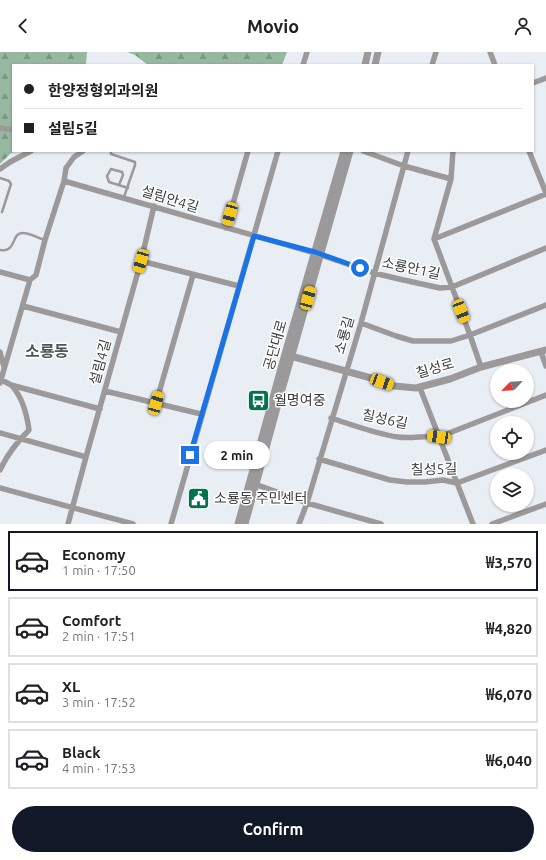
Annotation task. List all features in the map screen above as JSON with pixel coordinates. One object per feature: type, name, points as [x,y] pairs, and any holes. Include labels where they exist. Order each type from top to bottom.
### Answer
[{"type":"street","points":[[303,64],[307,52]]},
{"type":"street","points":[[365,64],[368,52]]},
{"type":"street","points":[[375,64],[378,52]]},
{"type":"street","points":[[432,64],[436,52]]},
{"type":"street","points":[[490,52],[495,64]]},
{"type":"street","points":[[534,83],[546,78]]},
{"type":"street","points":[[0,128],[12,130]]},
{"type":"street","points":[[0,169],[29,152]]},
{"type":"street","points":[[82,152],[74,157],[66,168],[64,181],[44,240],[36,275],[30,280],[23,306],[2,363],[0,381],[100,410]]},
{"type":"street","points":[[226,228],[248,152]]},
{"type":"street","points":[[171,524],[201,414],[278,152]]},
{"type":"street","name":"공단대로","points":[[318,253],[344,152]]},
{"type":"street","name":"공단대로","points":[[245,524],[253,483],[288,355],[350,152]]},
{"type":"street","points":[[366,152],[404,166],[450,179]]},
{"type":"street","name":"소룡길","points":[[299,524],[307,503],[361,323],[408,152]]},
{"type":"street","points":[[453,152],[450,179],[434,239],[481,367]]},
{"type":"street","points":[[434,239],[546,194],[529,152]]},
{"type":"street","name":"설림안4길","points":[[64,181],[318,253]]},
{"type":"street","name":"설림4길","points":[[68,524],[141,261],[154,206]]},
{"type":"street","name":"소룡안1길","points":[[318,253],[374,272],[440,288],[452,287],[546,248]]},
{"type":"street","points":[[141,261],[239,286]]},
{"type":"street","points":[[0,272],[30,280]]},
{"type":"street","points":[[156,403],[193,274]]},
{"type":"street","points":[[361,323],[413,341],[451,341],[546,305]]},
{"type":"street","points":[[23,306],[121,332]]},
{"type":"street","points":[[543,351],[546,366]]},
{"type":"street","name":"칠성로","points":[[288,355],[371,378],[394,386],[420,388],[450,379],[481,367],[543,351]]},
{"type":"street","points":[[0,352],[2,363]]},
{"type":"street","points":[[0,470],[5,460],[20,439],[29,430],[24,406],[16,390],[11,385]]},
{"type":"street","points":[[420,388],[473,524]]},
{"type":"street","points":[[105,390],[201,414]]},
{"type":"street","name":"칠성6길","points":[[332,418],[400,437],[429,435],[439,437],[546,395]]},
{"type":"street","points":[[0,433],[86,457]]},
{"type":"street","name":"칠성5길","points":[[319,459],[390,480],[407,482],[443,480],[457,483],[546,450]]},
{"type":"street","points":[[253,483],[307,503],[381,524]]},
{"type":"street","name":"공단대로","points":[[238,524],[253,483]]},
{"type":"street","points":[[0,488],[133,524]]},
{"type":"street","points":[[492,524],[546,504]]},
{"type":"lane","points":[[111,152],[111,154],[135,162],[124,198]]},
{"type":"lane","points":[[119,185],[123,175],[122,172],[111,169],[107,176],[109,182],[128,188]]},
{"type":"lane","points":[[0,178],[9,181],[11,184],[2,212]]},
{"type":"lane","points":[[0,250],[8,250],[19,234],[24,233],[44,240]]},
{"type":"green space","points":[[0,52],[87,52],[86,64],[12,64],[12,152],[14,152],[0,164]]},
{"type":"green space","points":[[127,52],[287,52],[282,64],[147,64],[135,55]]},
{"type":"place","name":"월명여중","points":[[259,400]]},
{"type":"place","name":"소룡동 주민센터","points":[[198,498]]},
{"type":"district","name":"소룡동","points":[[47,351]]},
{"type":"route","points":[[190,455],[254,236],[315,252],[360,268]]}]
